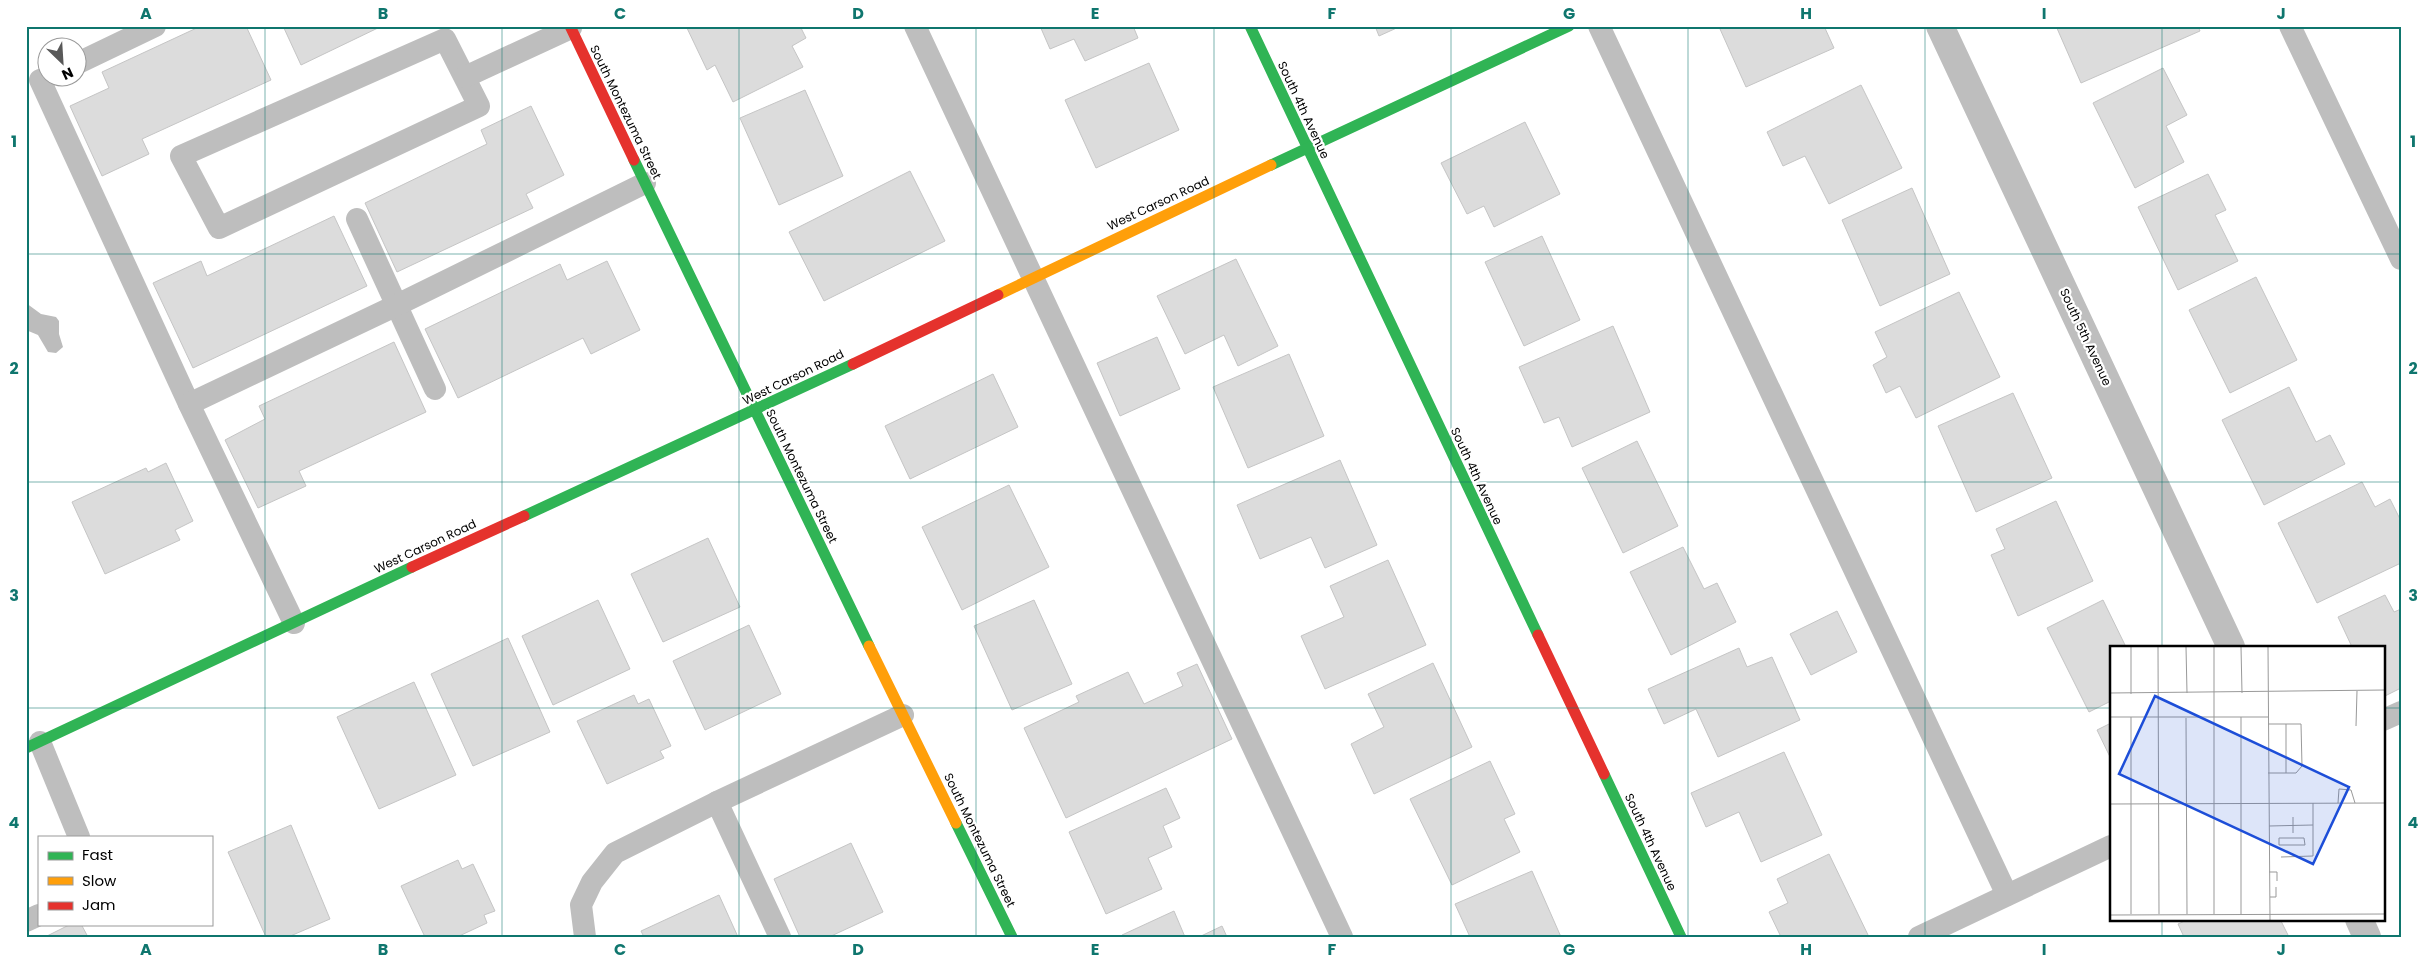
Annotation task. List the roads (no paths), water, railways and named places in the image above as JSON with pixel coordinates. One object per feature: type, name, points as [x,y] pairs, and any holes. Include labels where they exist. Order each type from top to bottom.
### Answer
[{"type":"street","name":"South 4th Avenue","points":[[1250,26],[1306,148],[1681,937]]},
{"type":"street","name":"West Carson Road","points":[[33,745],[754,411],[1306,148],[1570,26]]},
{"type":"street","name":"South 5th Avenue","points":[[1940,26],[2231,646]]},
{"type":"street","name":"South Montezuma Street","points":[[570,27],[754,411],[1012,937]]},
{"type":"street","points":[[2360,920],[2368,937]]},
{"type":"lane","points":[[88,58],[155,26]]},
{"type":"lane","points":[[916,26],[1032,278],[1342,937]]},
{"type":"lane","points":[[1599,26],[2008,895]]},
{"type":"lane","points":[[2290,26],[2401,259]]},
{"type":"lane","points":[[465,77],[570,27]]},
{"type":"lane","points":[[445,39],[465,77],[479,106],[219,228],[181,156],[445,39]]},
{"type":"lane","points":[[44,88],[189,404],[294,623]]},
{"type":"lane","points":[[189,404],[395,306],[644,183]]},
{"type":"lane","points":[[357,219],[395,306],[435,389]]},
{"type":"lane","points":[[2384,720],[2401,712]]},
{"type":"lane","points":[[585,937],[582,905],[592,882],[616,854],[717,802],[903,715]]},
{"type":"lane","points":[[33,745],[78,836]]},
{"type":"lane","points":[[717,802],[780,937]]},
{"type":"lane","points":[[1919,937],[2110,846]]},
{"type":"lane","points":[[26,920],[38,915]]}]
